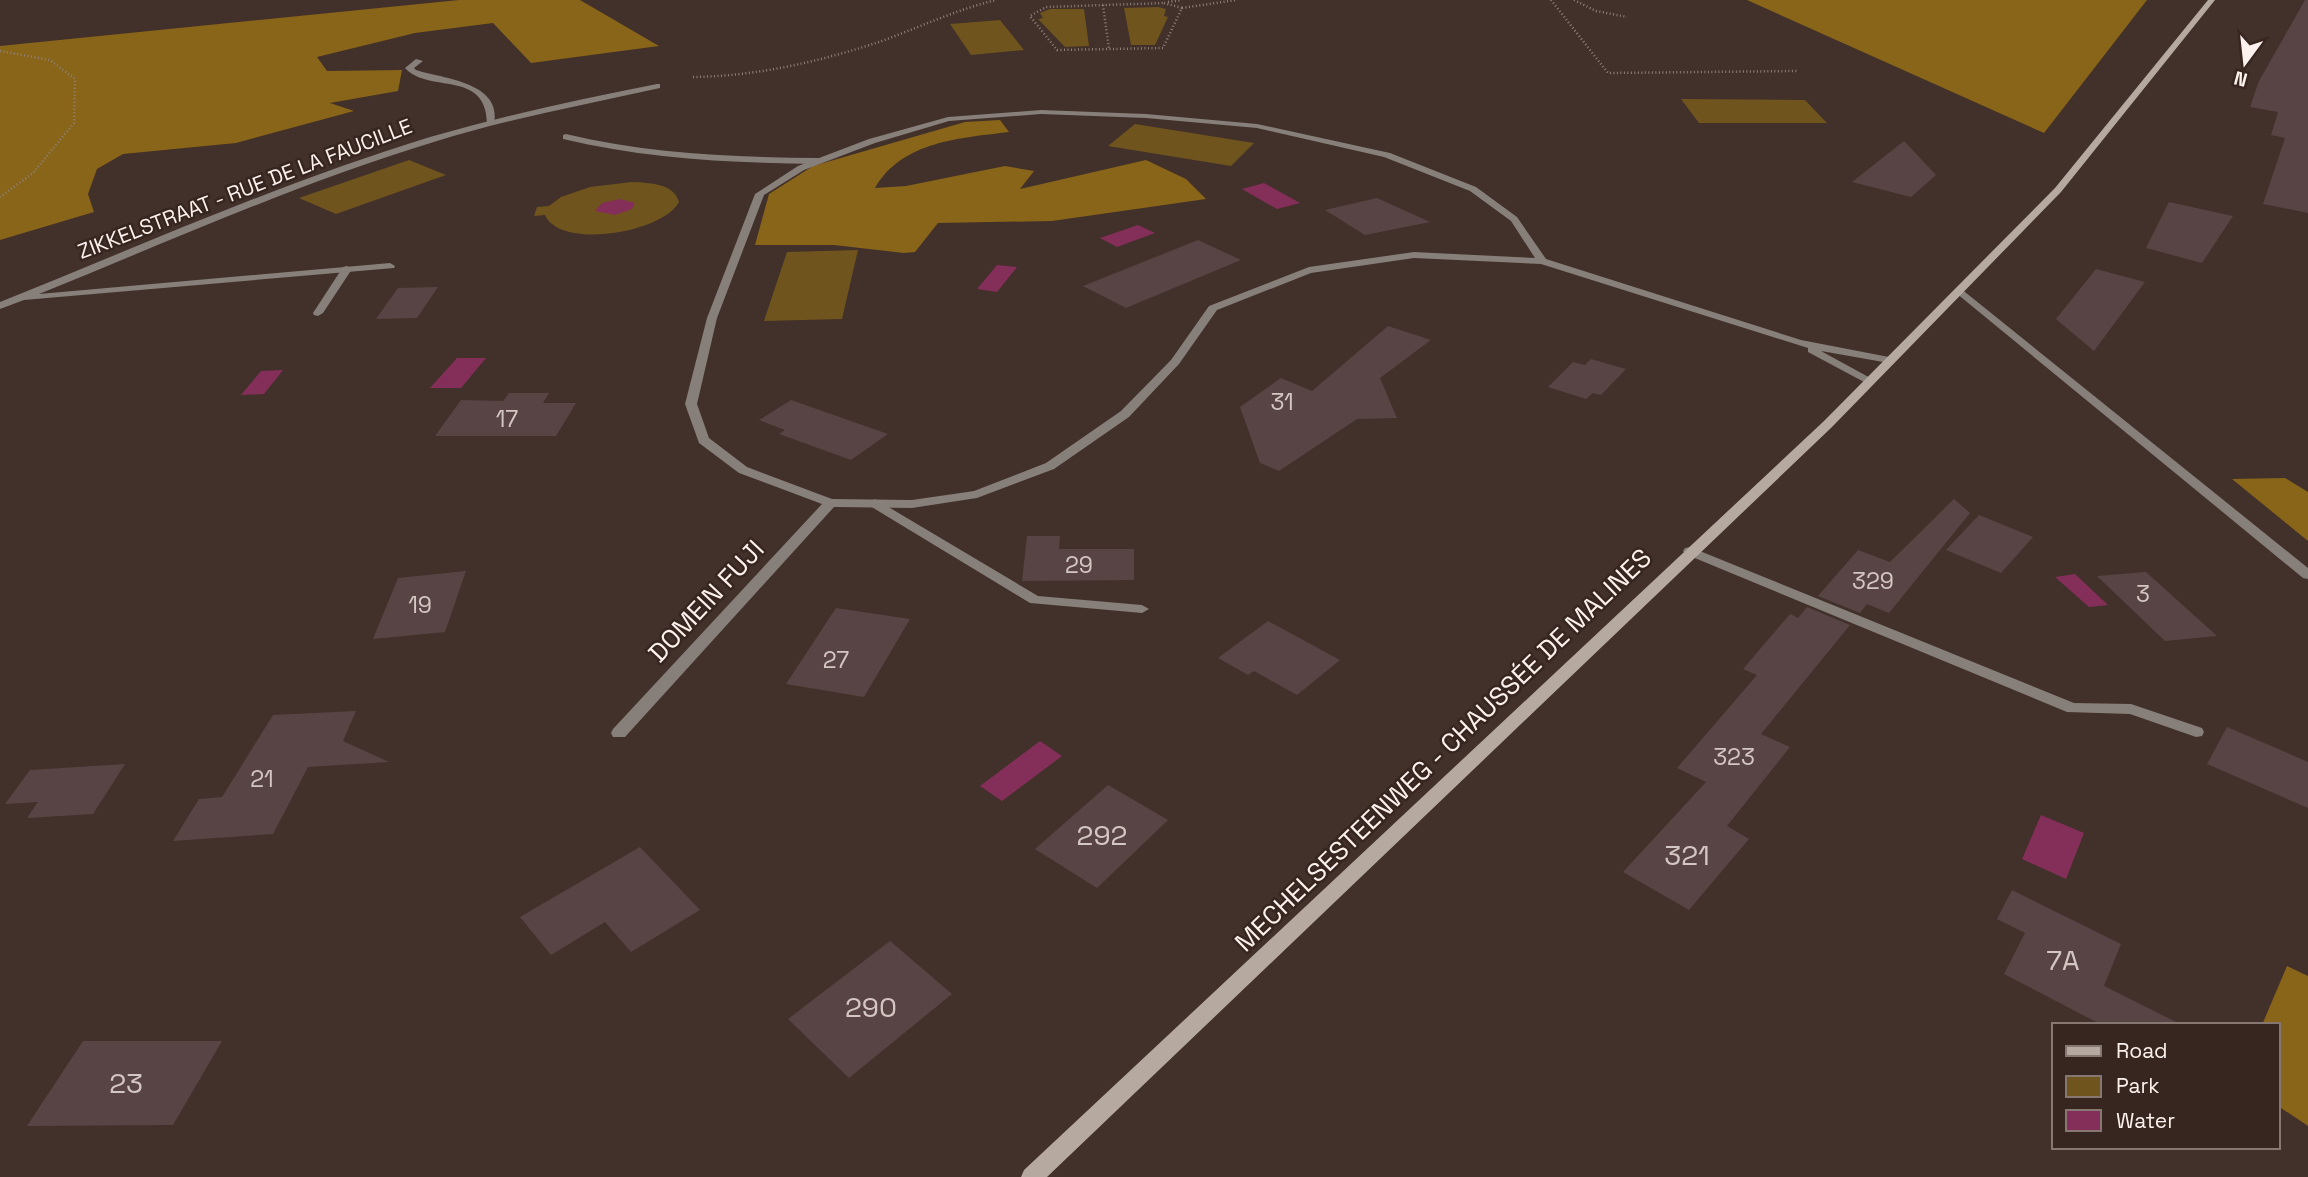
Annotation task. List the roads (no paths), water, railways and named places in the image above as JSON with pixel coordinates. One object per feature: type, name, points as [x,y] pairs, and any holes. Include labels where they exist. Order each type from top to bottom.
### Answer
[{"type":"main road","name":"MECHELSESTEENWEG - CHAUSSÉE DE MALINES","points":[[1032,1177],[1690,551],[1828,424],[1868,380],[1960,291],[2058,190],[2212,0]]},
{"type":"street","points":[[419,61],[409,68],[414,72],[472,87],[485,101],[492,117],[491,123]]},
{"type":"street","name":"ZIKKELSTRAAT - RUE DE LA FAUCILLE","points":[[0,306],[294,187],[433,139],[491,123],[657,86]]},
{"type":"street","points":[[1542,261],[1514,219],[1473,189],[1387,155],[1257,126],[1146,116],[1041,112],[948,120],[872,141],[801,168],[760,194],[712,318],[691,404],[703,440],[743,470],[830,503],[912,504],[976,494],[1050,466],[1125,414],[1175,362],[1213,308],[1309,270],[1414,255],[1542,261],[1799,342],[1889,360]]},
{"type":"street","points":[[566,137],[615,150],[662,157],[818,162]]},
{"type":"street","name":"ZIKKELSTRAAT - RUE DE LA FAUCILLE","points":[[13,299],[390,266]]},
{"type":"street","points":[[318,313],[347,270]]},
{"type":"street","points":[[1960,291],[2308,575]]},
{"type":"street","points":[[1799,342],[1868,380]]},
{"type":"street","name":"DOMEIN FUJI","points":[[619,733],[830,503]]},
{"type":"street","points":[[876,503],[1035,600],[1142,609]]},
{"type":"street","points":[[1690,551],[2072,708],[2131,709],[2196,732]]},
{"type":"water","points":[[1264,183],[1300,203],[1277,209],[1242,189]]},
{"type":"water","points":[[620,199],[635,203],[632,209],[615,215],[595,211],[602,203]]},
{"type":"water","points":[[1138,225],[1155,233],[1117,247],[1100,238]]},
{"type":"water","points":[[997,265],[1017,267],[997,292],[977,289]]},
{"type":"water","points":[[457,358],[486,358],[461,388],[430,388]]},
{"type":"water","points":[[283,370],[264,394],[241,395],[261,371]]},
{"type":"water","points":[[2075,574],[2108,605],[2089,607],[2055,577]]},
{"type":"water","points":[[1040,741],[1062,756],[1002,801],[980,786]]},
{"type":"water","points":[[2041,815],[2084,833],[2066,879],[2022,859]]}]
